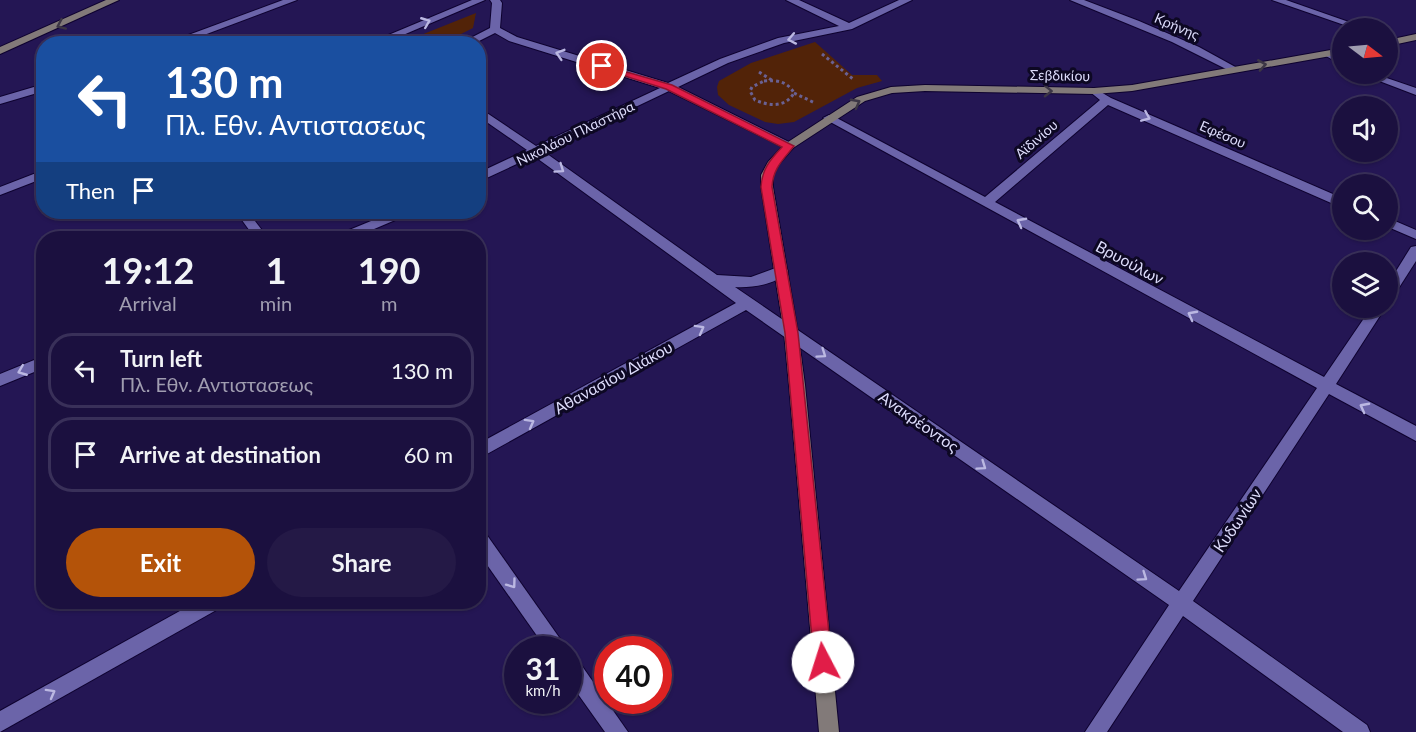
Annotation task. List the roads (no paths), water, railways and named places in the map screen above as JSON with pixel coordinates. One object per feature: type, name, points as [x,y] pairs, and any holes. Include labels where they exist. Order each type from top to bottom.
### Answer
[{"type":"street","points":[[0,51],[114,0]]},
{"type":"street","points":[[192,36],[292,0]]},
{"type":"street","points":[[392,36],[480,0]]},
{"type":"street","points":[[495,0],[497,3],[495,29]]},
{"type":"street","points":[[791,0],[849,27]]},
{"type":"street","name":"Νικολάου Πλαστήρα","points":[[486,174],[724,61],[782,40],[849,27],[906,0]]},
{"type":"street","name":"Κρήνης","points":[[1075,0],[1176,40],[1234,69]]},
{"type":"street","points":[[1277,0],[1332,18]]},
{"type":"street","points":[[481,36],[495,29]]},
{"type":"street","points":[[495,29],[513,39],[669,87],[789,146]]},
{"type":"street","points":[[1398,39],[1416,37]]},
{"type":"street","name":"Σεβδικίου","points":[[829,732],[791,333],[767,187],[767,175],[774,162],[789,146],[829,118],[861,99],[891,90],[925,88],[1094,91],[1132,88],[1330,54]]},
{"type":"street","points":[[1394,84],[1416,92]]},
{"type":"street","points":[[0,101],[36,90]]},
{"type":"street","name":"Εφέσου","points":[[1094,91],[1107,100],[1332,199]]},
{"type":"street","name":"Αϊδινίου","points":[[986,203],[1107,100]]},
{"type":"street","name":"Ανακρέοντος","points":[[486,116],[747,303],[1181,603],[1360,732]]},
{"type":"street","name":"Βρυούλων","points":[[829,118],[1416,434]]},
{"type":"street","points":[[0,191],[36,177]]},
{"type":"street","points":[[247,219],[257,231]]},
{"type":"street","points":[[358,231],[387,219]]},
{"type":"street","points":[[1398,227],[1416,235]]},
{"type":"street","points":[[1398,278],[1416,250]]},
{"type":"street","points":[[713,277],[743,284],[760,281],[781,271]]},
{"type":"street","name":"Αθανασίου Διάκου","points":[[486,448],[747,303]]},
{"type":"street","name":"Κυδωνίων","points":[[1095,732],[1371,318]]},
{"type":"street","points":[[0,380],[36,365]]},
{"type":"street","points":[[486,548],[549,636]]},
{"type":"street","points":[[0,722],[201,609]]},
{"type":"street","points":[[582,682],[618,732]]}]
